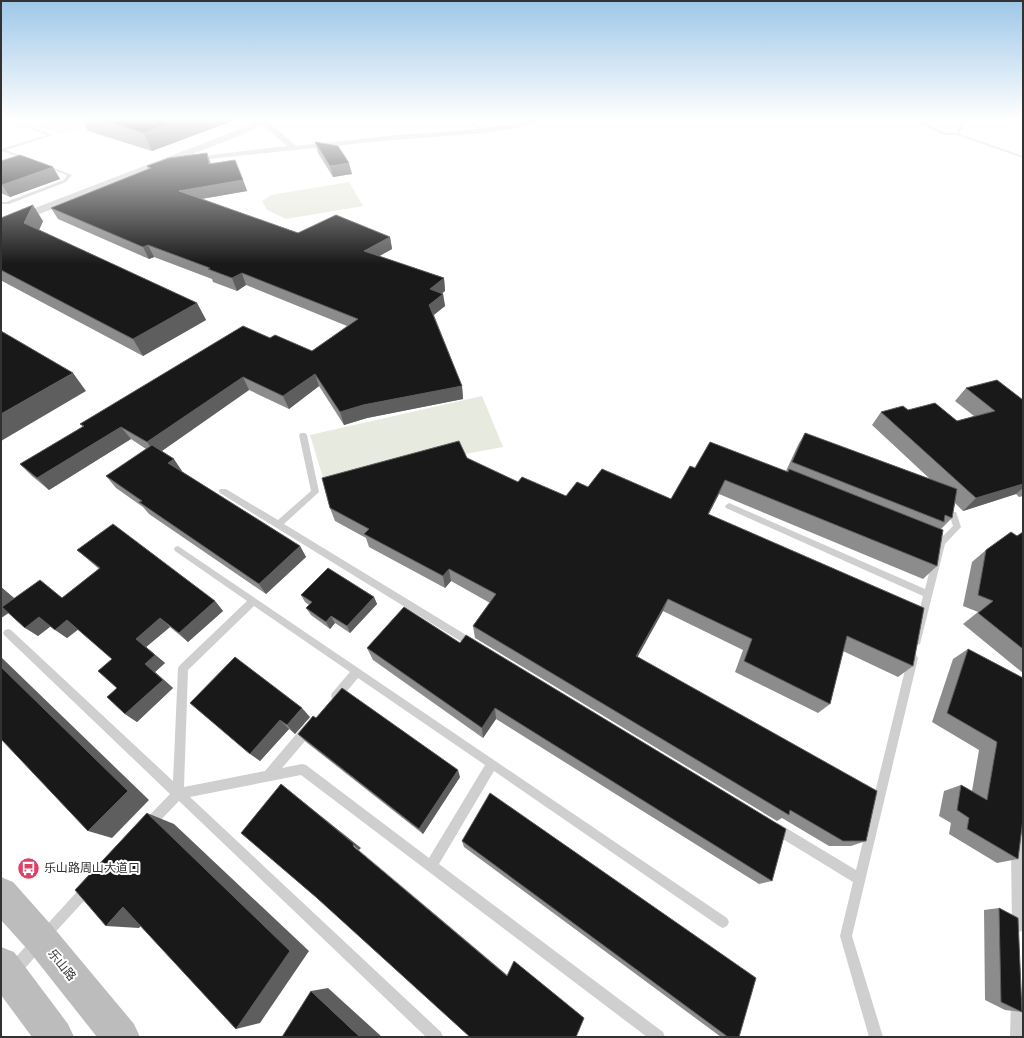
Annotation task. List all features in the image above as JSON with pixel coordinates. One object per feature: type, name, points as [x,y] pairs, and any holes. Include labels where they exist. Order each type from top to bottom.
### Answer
[{"type":"main road","name":"乐山路","points":[[1,894],[41,939],[121,1037]]},
{"type":"main road","points":[[5,970],[56,1037]]},
{"type":"street","points":[[1,220],[140,166]]},
{"type":"street","points":[[1,225],[151,166]]},
{"type":"street","points":[[135,173],[161,166]]},
{"type":"lane","points":[[1,204],[66,182],[70,175],[48,166]]},
{"type":"lane","points":[[278,525],[315,492],[303,436]]},
{"type":"lane","points":[[223,491],[481,648]]},
{"type":"lane","points":[[729,506],[928,594]]},
{"type":"lane","points":[[876,1037],[846,936],[928,594],[937,541],[957,527],[953,514]]},
{"type":"lane","points":[[178,549],[723,922]]},
{"type":"lane","points":[[178,794],[183,668],[253,601]]},
{"type":"lane","points":[[8,633],[436,1037]]},
{"type":"lane","points":[[327,706],[357,672]]},
{"type":"lane","points":[[268,776],[313,724]]},
{"type":"lane","points":[[431,866],[492,764]]},
{"type":"lane","points":[[141,833],[178,794],[302,769],[658,1037]]},
{"type":"lane","points":[[772,826],[860,880]]},
{"type":"lane","points":[[1018,937],[1017,852],[1023,827]]},
{"type":"lane","points":[[5,970],[41,939],[98,877]]},
{"type":"lane","points":[[1017,1037],[1018,991]]},
{"type":"shaded area","points":[[349,182],[363,206],[286,219],[267,210],[262,201],[271,195]]},
{"type":"shaded area","points":[[482,396],[503,447],[460,455],[327,491],[310,435]]},
{"type":"building","points":[[1,166],[53,167],[2,185]]},
{"type":"building","points":[[148,166],[238,166],[243,180],[179,191],[298,233],[336,215],[390,237],[364,251],[444,278],[430,289],[443,294],[429,305],[462,386],[363,405],[340,412],[315,374],[283,396],[243,377],[147,442],[121,427],[37,478],[20,464],[84,426],[80,424],[243,326],[270,338],[275,335],[312,351],[358,319],[242,273],[232,278],[208,269],[210,268],[148,245],[143,247],[51,208],[151,168]]},
{"type":"building","points":[[33,205],[24,223],[197,303],[133,339],[1,270],[1,218]]},
{"type":"building","points":[[1,331],[73,373],[1,414]]},
{"type":"building","points":[[997,380],[1023,400],[1023,484],[976,498],[881,412],[903,406],[908,410],[935,403],[957,421],[995,411],[966,388]]},
{"type":"building","points":[[805,433],[957,489],[952,518],[945,515],[944,522],[792,462]]},
{"type":"building","points":[[459,441],[467,458],[518,482],[522,477],[566,496],[577,482],[588,487],[602,469],[671,499],[690,466],[695,468],[710,442],[788,472],[789,469],[943,530],[937,566],[725,480],[708,514],[924,608],[913,666],[847,636],[830,704],[744,661],[752,639],[668,599],[636,656],[877,791],[866,841],[843,841],[790,810],[789,815],[473,626],[496,594],[449,569],[443,576],[364,534],[369,529],[330,508],[322,478]]},
{"type":"building","points":[[152,445],[174,459],[168,463],[300,546],[259,584],[139,502],[142,501],[106,476]]},
{"type":"building","points":[[113,524],[215,601],[179,633],[160,618],[136,639],[155,655],[145,664],[163,680],[125,714],[107,697],[117,688],[98,671],[112,659],[67,620],[55,630],[39,617],[25,628],[2,607],[40,580],[62,598],[100,568],[77,550]]},
{"type":"building","points":[[1011,532],[1017,536],[1023,532],[1023,649],[978,613],[993,601],[978,595],[986,550]]},
{"type":"building","points":[[328,568],[374,597],[347,626],[331,616],[326,622],[306,608],[312,602],[301,595]]},
{"type":"building","points":[[404,607],[460,643],[466,635],[786,829],[772,881],[495,708],[482,728],[367,648]]},
{"type":"building","points":[[968,649],[1023,678],[1023,819],[1018,859],[967,829],[969,818],[957,810],[961,785],[987,800],[997,742],[947,713]]},
{"type":"building","points":[[235,657],[302,708],[287,725],[280,720],[250,754],[190,703]]},
{"type":"building","points":[[1,667],[128,791],[88,831],[1,739]]},
{"type":"building","points":[[342,688],[458,770],[419,829],[298,734],[313,716],[316,718]]},
{"type":"building","points":[[281,784],[354,844],[353,846],[507,976],[514,961],[584,1018],[576,1037],[470,1037],[317,898],[241,833]]},
{"type":"building","points":[[490,793],[756,978],[739,1037],[728,1037],[462,841]]},
{"type":"building","points":[[147,813],[290,951],[236,1029],[123,907],[106,926],[75,890]]},
{"type":"building","points":[[999,908],[1018,918],[1022,1012],[1001,1002]]},
{"type":"building","points":[[311,991],[360,1037],[282,1037]]},
{"type":"place","name":"乐山路周山大道口","points":[[29,868]]}]
